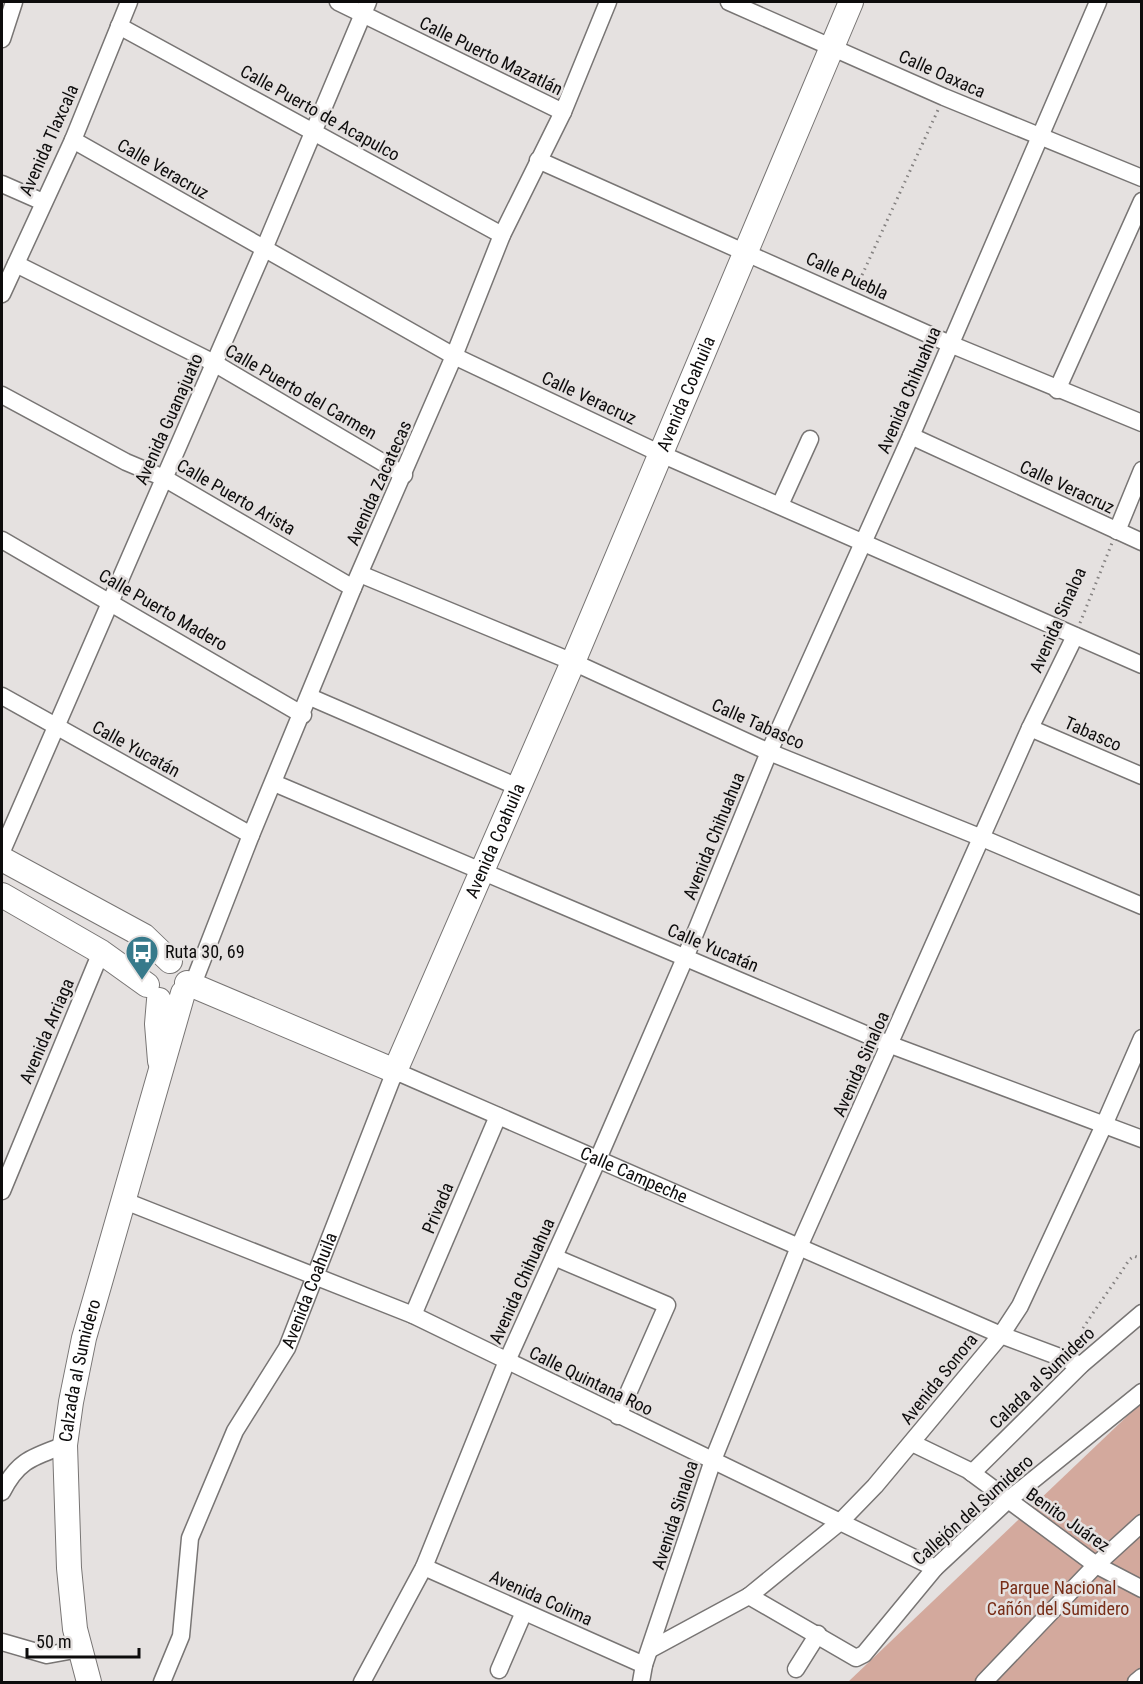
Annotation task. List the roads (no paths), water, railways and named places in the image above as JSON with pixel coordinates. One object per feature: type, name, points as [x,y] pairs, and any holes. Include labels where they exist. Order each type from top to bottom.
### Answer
[{"type":"street","points":[[2,39],[14,2]]},
{"type":"street","name":"Avenida Tlaxcala","points":[[2,294],[73,140],[129,2]]},
{"type":"street","name":"Calle Puerto Mazatlán","points":[[338,2],[365,8],[562,112]]},
{"type":"street","name":"Avenida Zacatecas","points":[[188,987],[357,581],[454,356],[502,235],[562,112],[608,2]]},
{"type":"street","name":"Calle Oaxaca","points":[[729,2],[832,45],[944,97],[1142,178]]},
{"type":"street","name":"Avenida Coahuila","points":[[162,1683],[181,1636],[190,1538],[235,1431],[287,1348],[313,1276],[395,1071],[573,662],[851,2]]},
{"type":"street","name":"Avenida Chihuahua","points":[[362,1683],[423,1567],[507,1361],[686,958],[769,752],[911,436],[1098,2]]},
{"type":"street","name":"Avenida Guanajuato","points":[[2,851],[264,249],[365,8]]},
{"type":"street","name":"Calle Puerto de Acapulco","points":[[119,26],[502,235]]},
{"type":"street","name":"Calle Veracruz","points":[[73,140],[454,356],[661,454],[864,541],[1142,665]]},
{"type":"street","name":"Calle Puebla","points":[[538,160],[747,251],[950,344],[1057,390],[1142,423]]},
{"type":"street","points":[[2,184],[43,202]]},
{"type":"street","points":[[1057,390],[1142,201]]},
{"type":"street","name":"Calle Puerto del Carmen","points":[[16,264],[214,363],[404,475]]},
{"type":"street","name":"Calle Puerto Arista","points":[[2,395],[357,581]]},
{"type":"street","name":"Calle Veracruz","points":[[911,436],[1142,542]]},
{"type":"street","points":[[780,505],[810,439]]},
{"type":"street","points":[[1117,531],[1142,470]]},
{"type":"street","name":"Calle Puerto Madero","points":[[2,540],[111,601],[303,715]]},
{"type":"street","name":"Calle Tabasco","points":[[357,581],[573,662],[769,752],[1142,906]]},
{"type":"street","name":"Avenida Sinaloa","points":[[641,1683],[644,1665],[713,1460],[799,1247],[891,1045],[1030,728],[1075,636]]},
{"type":"street","name":"Calle Yucatán","points":[[2,696],[251,835]]},
{"type":"street","points":[[310,697],[518,787]]},
{"type":"street","name":"Tabasco","points":[[1030,728],[1142,776]]},
{"type":"street","name":"Calle Yucatán","points":[[274,783],[891,1045],[1142,1139]]},
{"type":"street","points":[[2,859],[144,936],[170,961],[181,967],[188,987],[172,1001],[153,992],[101,952],[3,899]]},
{"type":"street","name":"Avenida Arriaga","points":[[2,1191],[101,952]]},
{"type":"street","points":[[153,992],[147,979],[152,967],[158,963],[170,961]]},
{"type":"street","name":"Calzada al Sumidero","points":[[90,1683],[80,1649],[69,1568],[66,1445],[71,1402],[84,1338],[125,1201],[160,1066],[172,1039],[188,987]]},
{"type":"street","name":"Calle Campeche","points":[[188,987],[395,1071],[1001,1335],[1081,1365]]},
{"type":"street","name":"Calzada al Sumidero","points":[[153,992],[160,1066]]},
{"type":"street","name":"Avenida Sonora","points":[[651,1649],[749,1596],[840,1522],[912,1443],[1001,1335],[1020,1305],[1142,1038]]},
{"type":"street","name":"Privada","points":[[413,1315],[498,1116]]},
{"type":"street","name":"Calle Quintana Roo","points":[[125,1201],[413,1315],[935,1568]]},
{"type":"street","points":[[554,1257],[667,1305],[618,1416]]},
{"type":"street","name":"Calada al Sumidero","points":[[972,1473],[1101,1346],[1142,1313]]},
{"type":"street","name":"Callejón del Sumidero","points":[[818,1634],[856,1658],[864,1654],[935,1568],[1006,1501],[1142,1392]]},
{"type":"street","name":"Benito Juárez","points":[[912,1443],[972,1473],[1006,1501],[1096,1564],[1142,1589]]},
{"type":"street","points":[[2,1492],[12,1472],[24,1461],[66,1445]]},
{"type":"street","points":[[984,1683],[1096,1564],[1142,1523]]},
{"type":"street","name":"Avenida Colima","points":[[423,1567],[644,1665]]},
{"type":"street","points":[[749,1596],[818,1634],[796,1669]]},
{"type":"street","points":[[499,1671],[524,1612]]},
{"type":"street","points":[[2,1642],[47,1654],[80,1649]]},
{"type":"street","points":[[1136,1683],[1142,1677]]},
{"type":"place","name":"Ruta 30, 69","points":[[142,981]]},
{"type":"park label","name":"Parque Nacional Cañón del Sumidero","points":[[1058,1598]]}]
